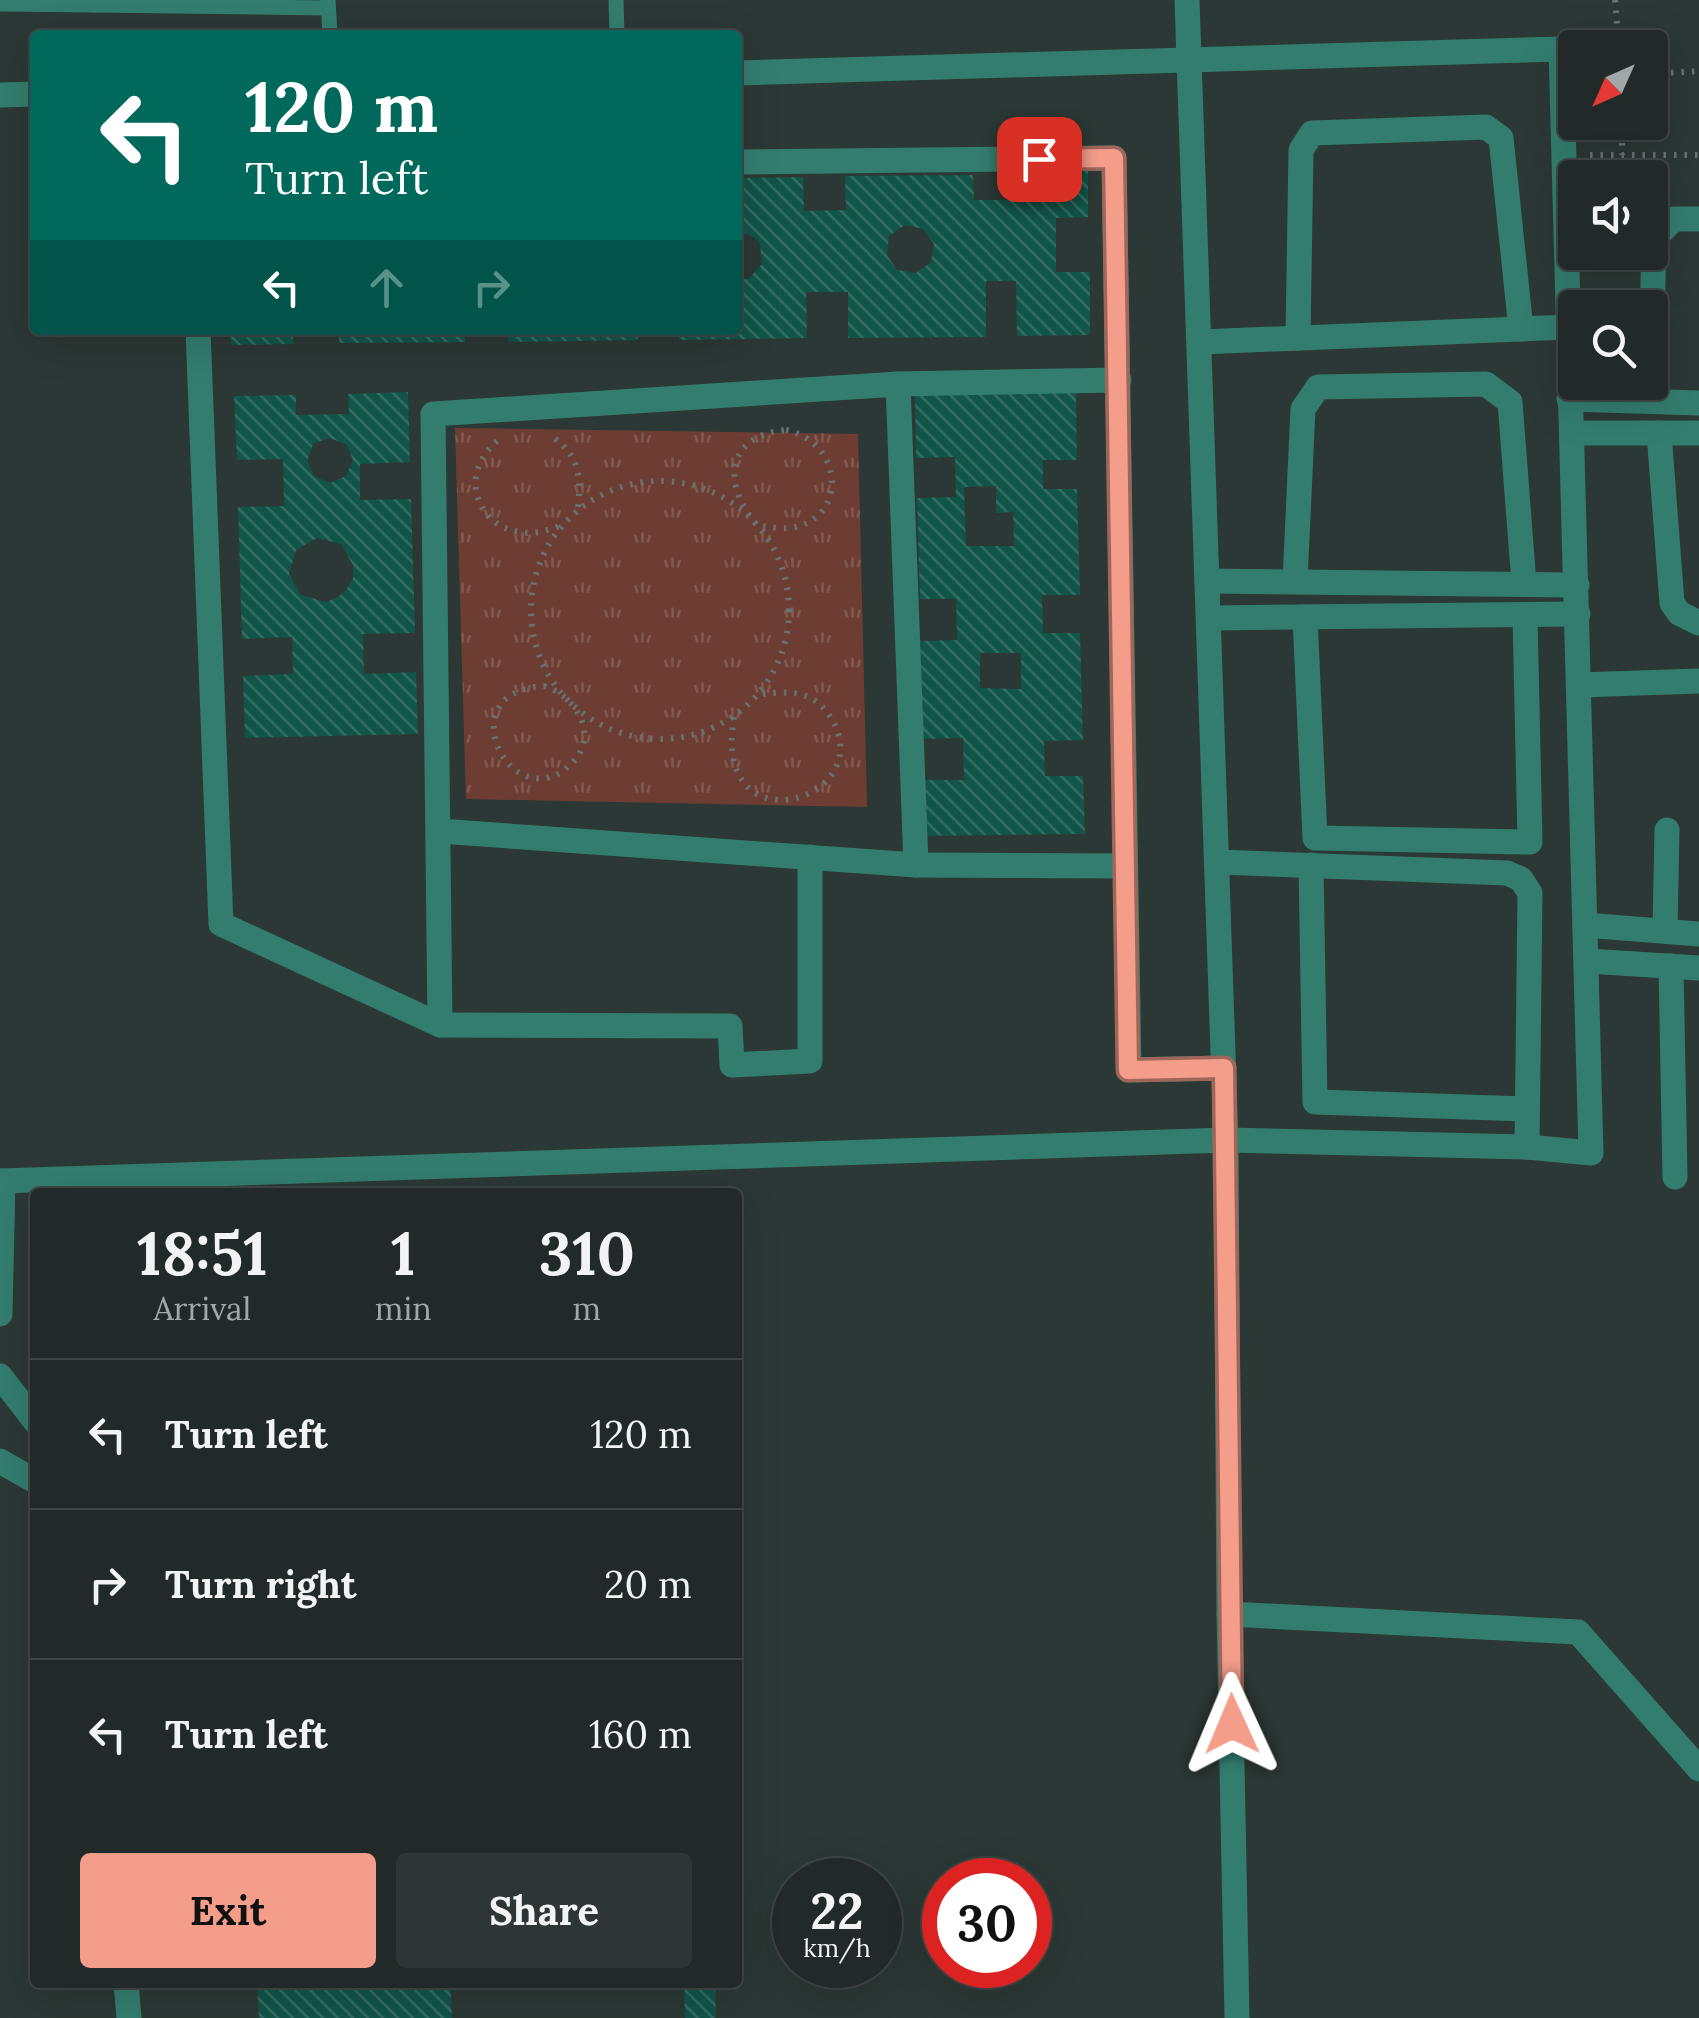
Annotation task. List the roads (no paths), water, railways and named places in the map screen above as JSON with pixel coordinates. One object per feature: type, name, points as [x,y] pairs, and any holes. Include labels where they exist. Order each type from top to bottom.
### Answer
[{"type":"street","points":[[1187,0],[1226,1140],[1237,2018]]},
{"type":"street","points":[[742,73],[1561,49],[1567,290]]},
{"type":"street","points":[[0,95],[30,94]]},
{"type":"street","points":[[1298,338],[1300,150],[1312,133],[1486,127],[1501,138],[1521,329]]},
{"type":"street","points":[[742,162],[1114,158],[1128,1070],[1224,1068]]},
{"type":"street","points":[[1650,401],[1654,239],[1674,219],[1699,219]]},
{"type":"street","points":[[1200,342],[1558,328]]},
{"type":"street","points":[[198,335],[221,924],[440,1025],[730,1026],[732,1065],[810,1062],[810,858]]},
{"type":"street","points":[[440,1025],[433,414],[898,384],[1119,380]]},
{"type":"street","points":[[898,384],[916,865]]},
{"type":"street","points":[[1295,581],[1304,410],[1318,387],[1486,384],[1510,402],[1524,584]]},
{"type":"street","points":[[0,1314],[2,1181],[224,1184],[1226,1140],[1527,1147],[1591,1153],[1569,400]]},
{"type":"street","points":[[1610,400],[1699,403]]},
{"type":"street","points":[[1572,434],[1699,432]]},
{"type":"street","points":[[1659,433],[1672,603],[1679,613],[1699,624]]},
{"type":"street","points":[[1207,581],[1577,584]]},
{"type":"street","points":[[1208,618],[1578,614]]},
{"type":"street","points":[[1305,618],[1316,838],[1530,842],[1525,616]]},
{"type":"street","points":[[1580,684],[1699,682]]},
{"type":"street","points":[[1665,931],[1667,830]]},
{"type":"street","points":[[439,831],[916,865],[1124,866]]},
{"type":"street","points":[[1217,862],[1506,873],[1520,879],[1530,893],[1527,1147]]},
{"type":"street","points":[[1310,866],[1315,1102],[1527,1109]]},
{"type":"street","points":[[1585,925],[1699,934]]},
{"type":"street","points":[[1588,961],[1699,968]]},
{"type":"street","points":[[1670,966],[1675,1177]]},
{"type":"street","points":[[0,1376],[30,1414]]},
{"type":"street","points":[[0,1461],[30,1478]]},
{"type":"street","points":[[1230,1614],[1578,1632],[1696,1760]]},
{"type":"street","points":[[126,1988],[129,2018]]},
{"type":"lane","points":[[616,0],[617,30]]},
{"type":"lane","points":[[0,4],[328,4],[330,30]]}]
